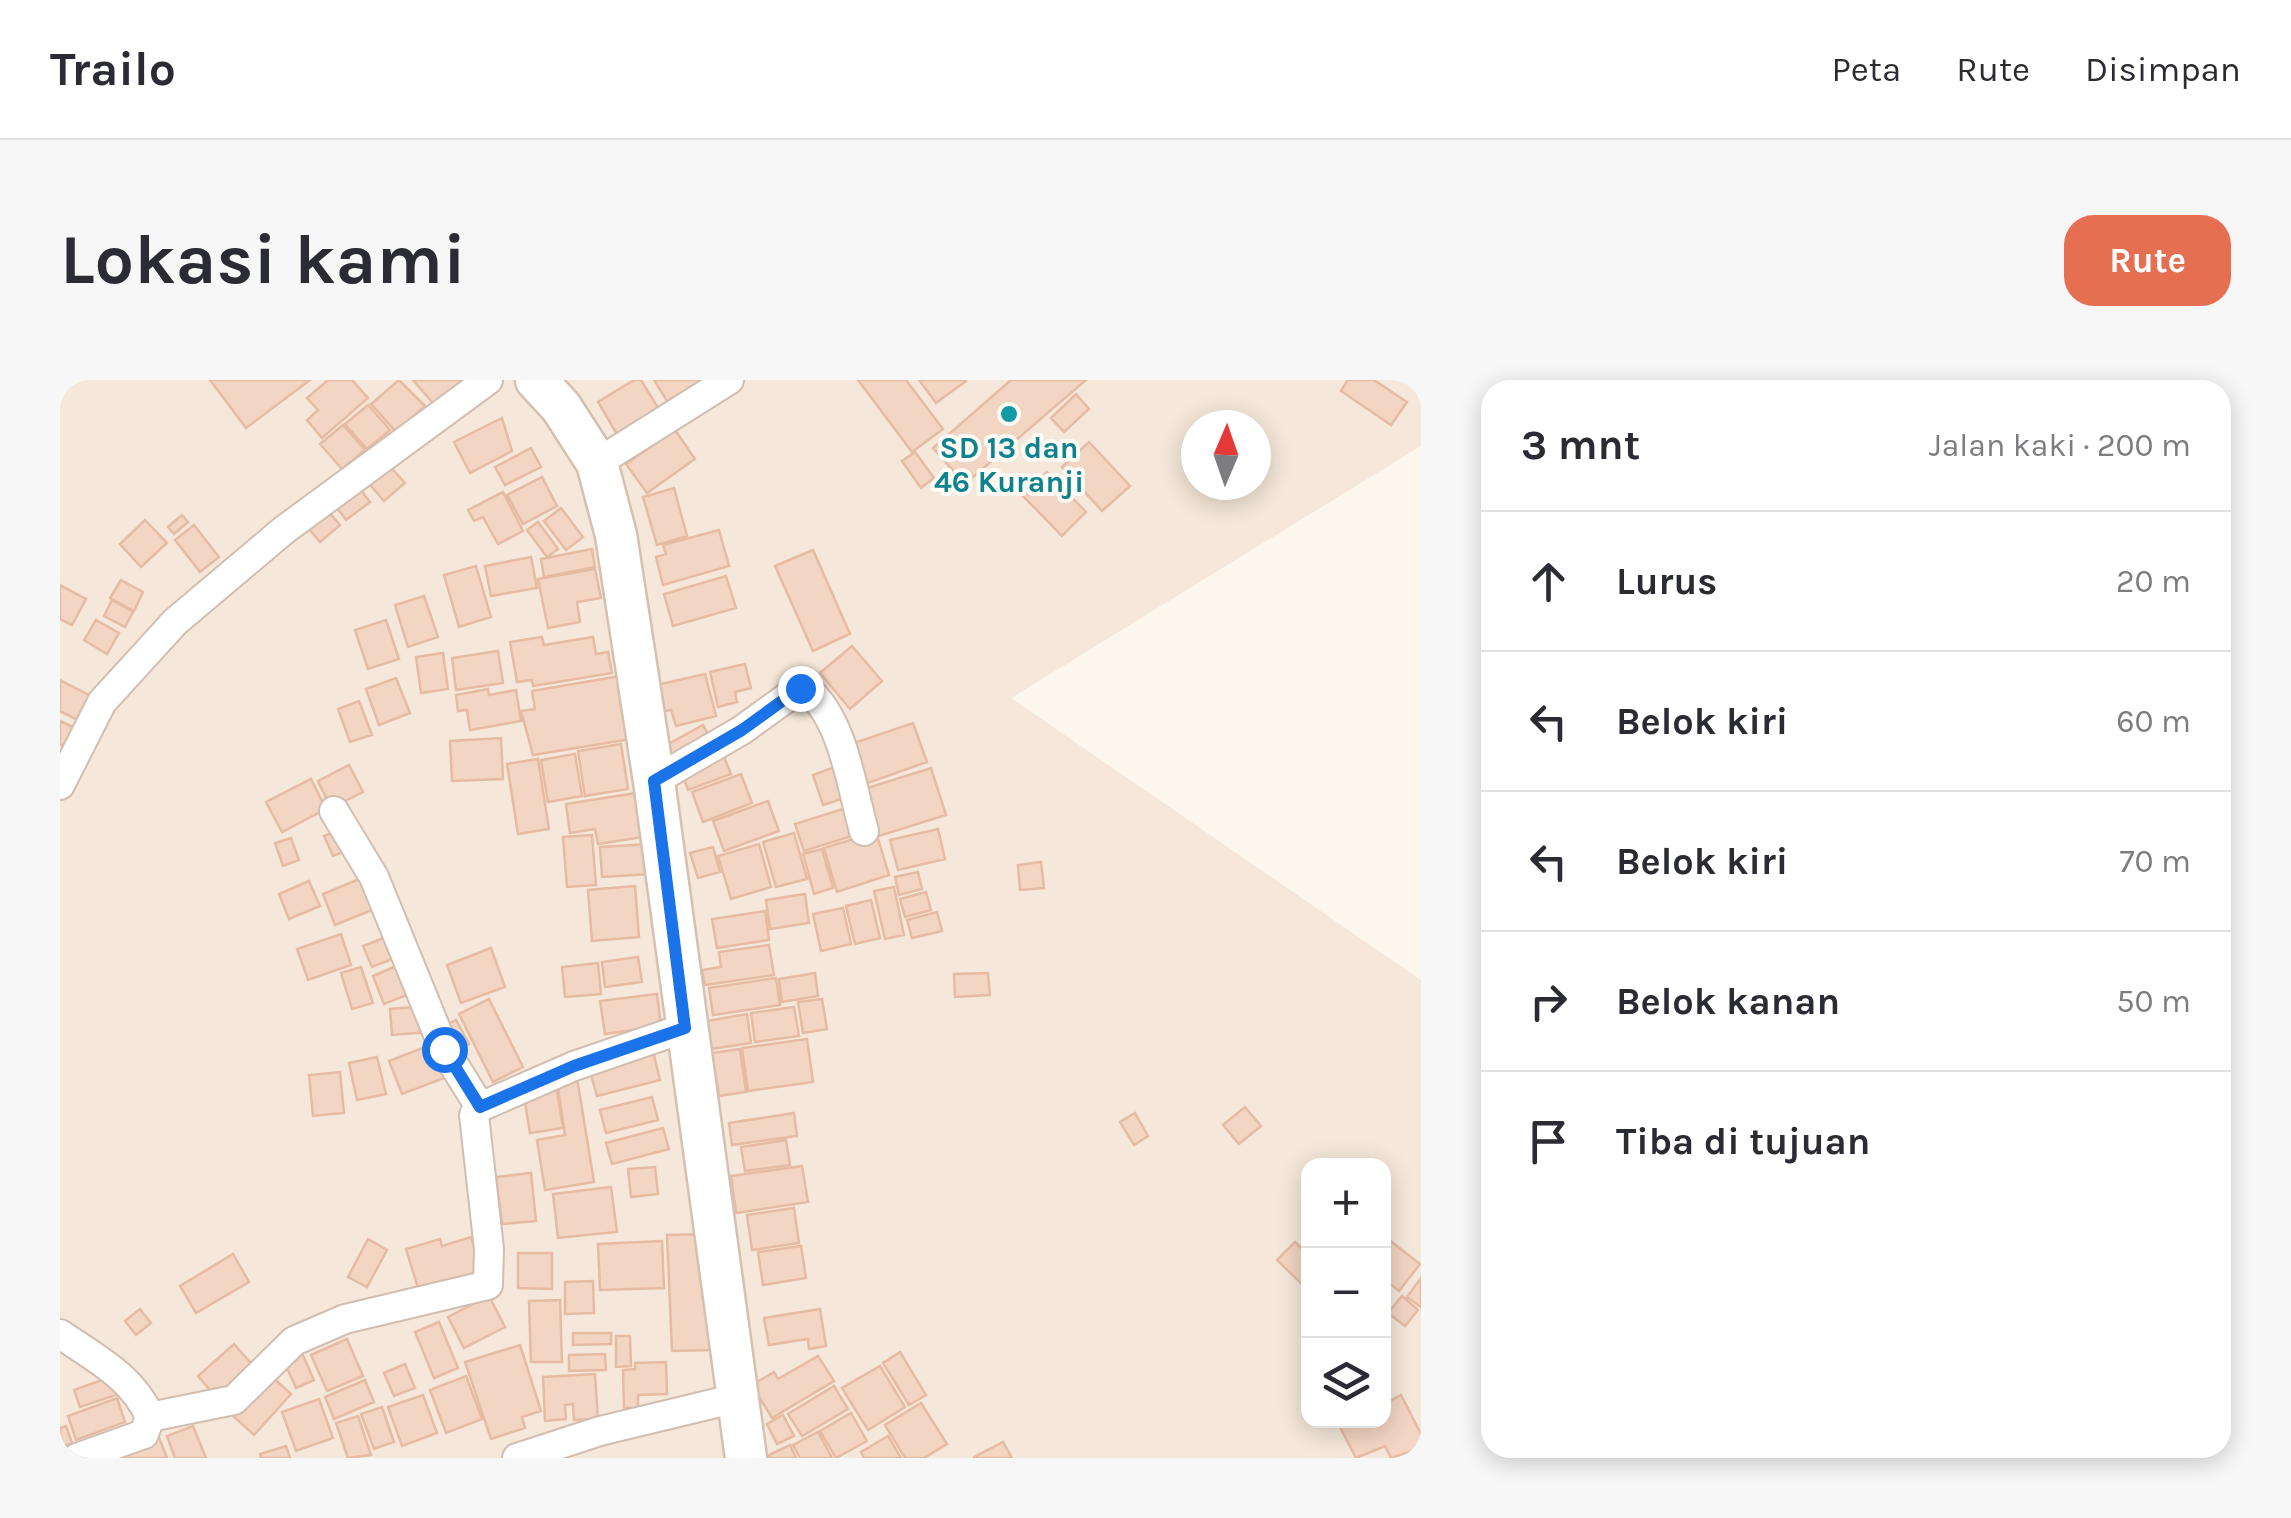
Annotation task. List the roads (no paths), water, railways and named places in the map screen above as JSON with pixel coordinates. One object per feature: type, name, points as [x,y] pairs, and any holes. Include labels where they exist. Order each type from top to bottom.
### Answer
[{"type":"street","points":[[60,785],[102,702],[174,622],[284,530],[488,380]]},
{"type":"street","points":[[536,380],[562,407],[597,462],[616,535],[654,781],[746,1458]]},
{"type":"street","points":[[597,462],[728,380]]},
{"type":"street","points":[[654,781],[742,730],[800,688],[807,688],[828,714],[838,739],[864,831]]},
{"type":"street","points":[[334,811],[374,877],[444,1049],[480,1107]]},
{"type":"street","points":[[150,1417],[234,1400],[294,1341],[345,1320],[488,1285],[489,1249],[474,1115],[480,1107],[560,1071],[685,1028]]},
{"type":"street","points":[[60,1334],[111,1367],[142,1396],[150,1417],[144,1434],[78,1458]]},
{"type":"street","points":[[516,1458],[600,1432],[737,1398]]},
{"type":"place","name":"SD 13 dan 46 Kuranji","points":[[1009,414]]}]
